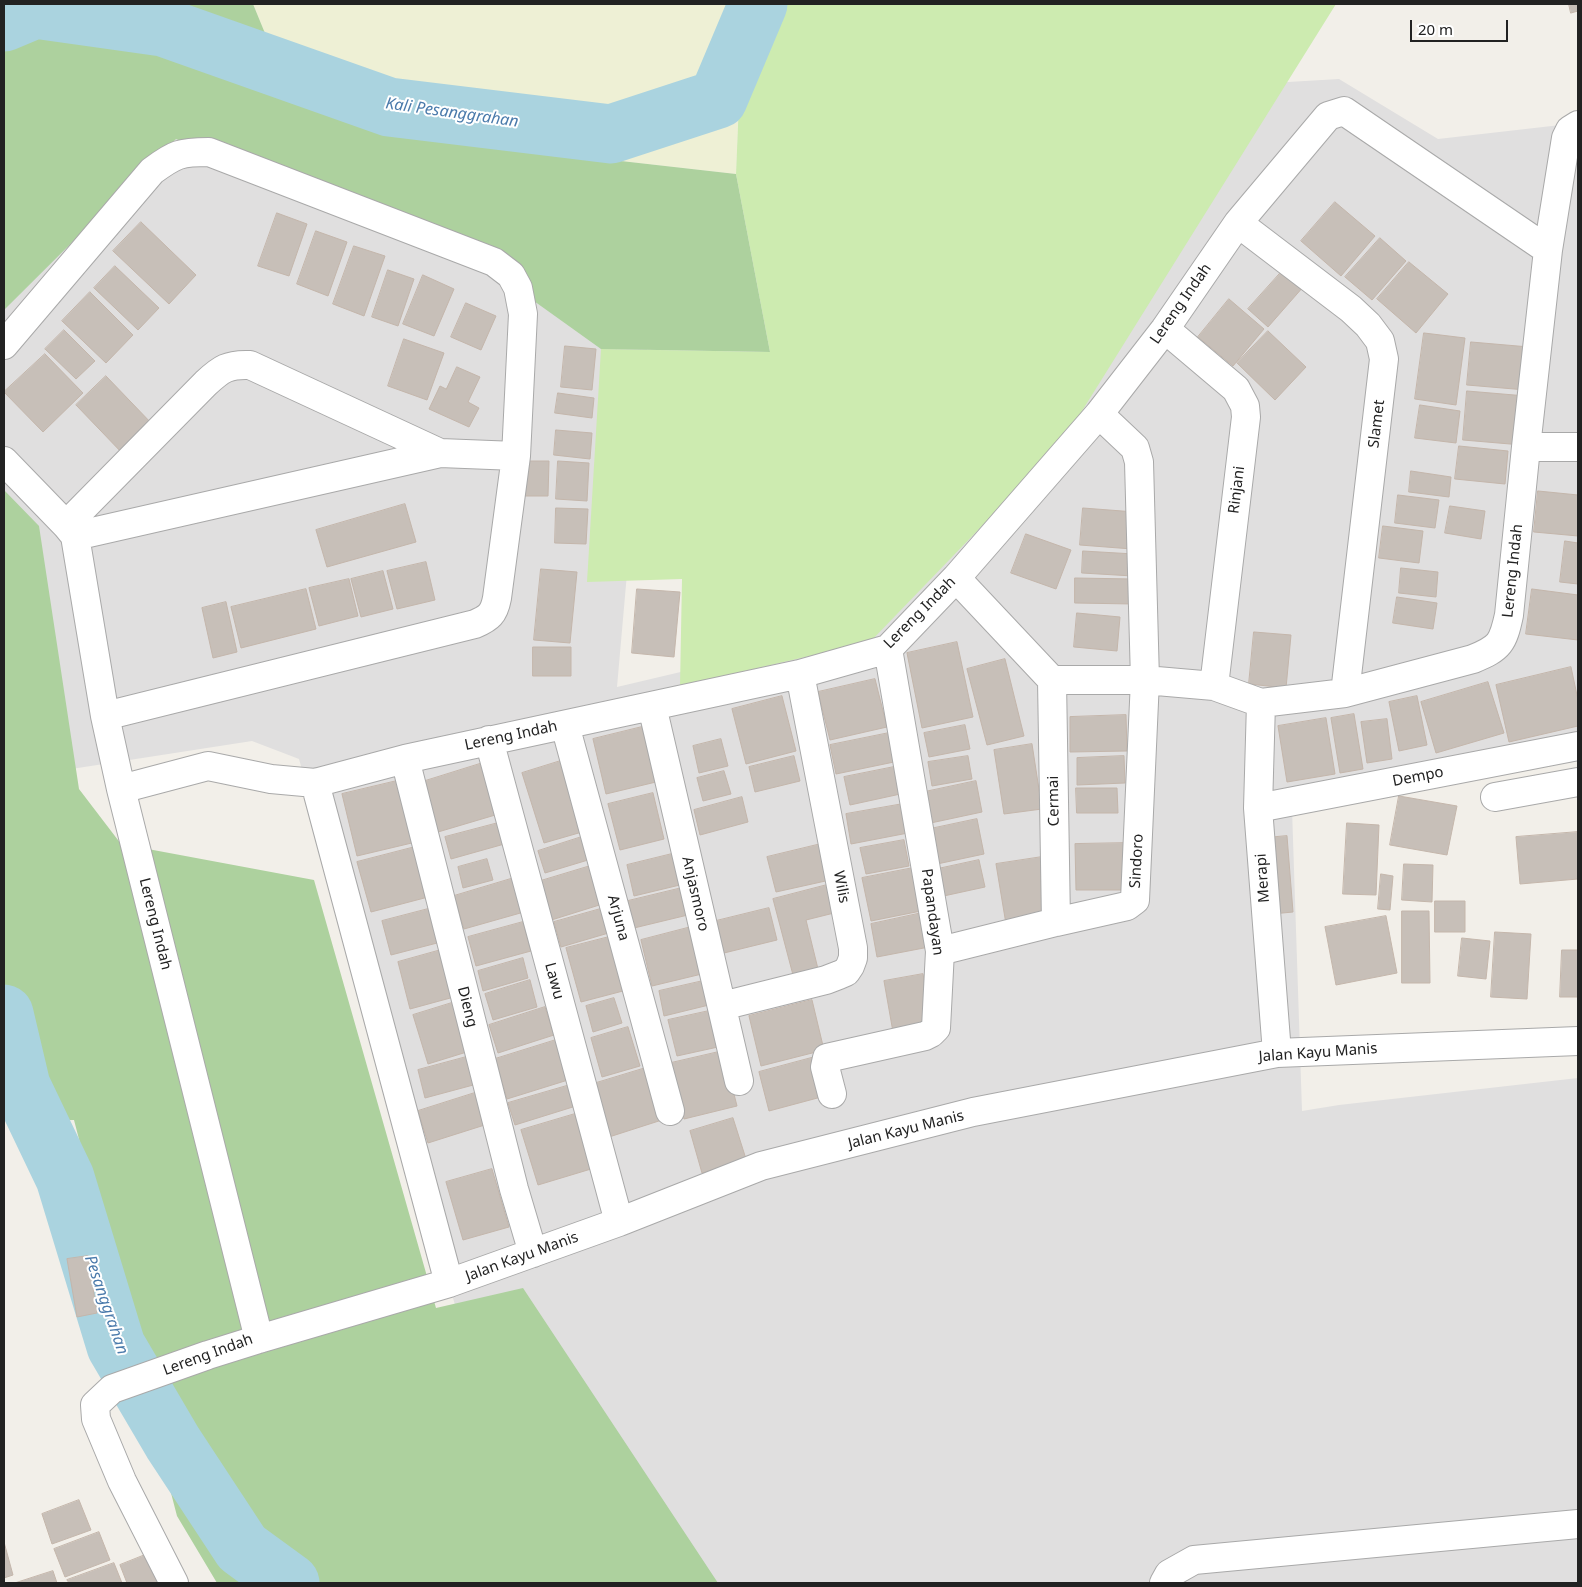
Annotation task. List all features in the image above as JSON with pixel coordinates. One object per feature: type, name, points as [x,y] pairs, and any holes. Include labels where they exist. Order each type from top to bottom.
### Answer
[{"type":"street","name":"Lereng Indah","points":[[174,1583],[122,1481],[96,1419],[95,1404],[112,1389],[259,1339],[121,789],[208,766],[271,779],[315,783],[405,759],[489,740],[800,674],[888,649],[956,578],[1099,414],[1165,329],[1238,223],[1328,116],[1344,111],[1548,250]]},
{"type":"street","name":"Lereng Indah","points":[[1261,703],[1345,693],[1473,659],[1488,653],[1499,645],[1505,634],[1509,616],[1548,250],[1566,138],[1570,130],[1578,125]]},
{"type":"street","points":[[4,344],[152,171],[171,157],[188,152],[209,152],[494,262],[511,275],[518,288],[523,314],[516,456],[495,608],[490,615],[484,620],[465,627],[105,716]]},
{"type":"street","name":"Slamet","points":[[1238,223],[1351,309],[1380,340],[1384,359],[1345,693]]},
{"type":"street","name":"Rinjani","points":[[1165,329],[1236,389],[1245,406],[1246,417],[1214,686]]},
{"type":"street","points":[[71,530],[206,383],[219,371],[228,366],[250,365],[440,453]]},
{"type":"street","points":[[1099,414],[1135,448],[1138,455],[1145,680]]},
{"type":"street","points":[[1526,447],[1578,447]]},
{"type":"street","points":[[71,530],[440,453],[516,456]]},
{"type":"street","points":[[4,461],[71,530],[105,716],[121,789]]},
{"type":"street","points":[[956,578],[1052,680],[1145,680],[1214,686],[1261,703]]},
{"type":"street","name":"Papandayan","points":[[832,1094],[825,1067],[827,1058],[925,1036],[936,1028],[940,951],[888,649]]},
{"type":"street","name":"Wilis","points":[[722,1006],[826,980],[846,972],[853,958],[853,948],[800,674]]},
{"type":"street","name":"Cermai","points":[[1052,680],[1056,922]]},
{"type":"street","name":"Sindoro","points":[[940,951],[1127,906],[1135,900],[1145,680]]},
{"type":"street","name":"Merapi","points":[[1261,703],[1258,808],[1277,1053]]},
{"type":"street","name":"Anjasmoro","points":[[652,706],[740,1082]]},
{"type":"street","name":"Arjuna","points":[[565,725],[670,1111]]},
{"type":"street","name":"Lawu","points":[[489,740],[619,1222]]},
{"type":"street","name":"Dempo","points":[[1258,808],[1578,746]]},
{"type":"street","name":"Dieng","points":[[405,759],[512,1180],[533,1253]]},
{"type":"street","points":[[1495,797],[1578,782]]},
{"type":"street","points":[[315,783],[449,1283]]},
{"type":"street","name":"Jalan Kayu Manis","points":[[259,1339],[449,1283],[619,1222],[761,1166],[973,1112],[1277,1053],[1578,1041]]},
{"type":"street","points":[[1164,1583],[1169,1574],[1194,1560],[1578,1524]]},
{"type":"shaded area","points":[[1339,79],[1438,139],[1578,123],[1578,761],[1292,809],[1302,1111],[1339,1105],[1578,1078],[1578,1583],[282,1583],[463,1333],[299,759],[252,741],[52,772],[4,528],[4,284],[176,107],[654,267],[617,687],[884,624],[1271,83]]},
{"type":"green space","points":[[4,4],[253,4],[276,60],[382,134],[736,174],[770,352],[601,349],[506,281],[176,139],[4,310]]},
{"type":"green space","points":[[253,4],[743,4],[736,174],[382,134],[276,60]]},
{"type":"green space","points":[[743,4],[1336,4],[1062,443],[870,642],[680,686],[682,579],[587,582],[601,349],[770,352],[736,174]]},
{"type":"green space","points":[[4,490],[39,526],[79,789],[121,844],[314,880],[436,1308],[523,1288],[718,1583],[217,1583],[177,1516],[74,1120],[14,1121],[4,1068]]},
{"type":"building","points":[[1569,4],[1578,4],[1578,11],[1571,13]]},
{"type":"building","points":[[1335,202],[1375,236],[1341,276],[1301,241]]},
{"type":"building","points":[[277,213],[307,224],[289,276],[258,266]]},
{"type":"building","points":[[141,222],[196,275],[169,304],[113,251]]},
{"type":"building","points":[[316,231],[347,242],[328,296],[297,284]]},
{"type":"building","points":[[1380,238],[1406,261],[1372,300],[1345,277]]},
{"type":"building","points":[[354,246],[385,256],[364,316],[333,304]]},
{"type":"building","points":[[1409,262],[1448,294],[1416,333],[1377,299]]},
{"type":"building","points":[[115,266],[159,308],[138,330],[94,288]]},
{"type":"building","points":[[1284,269],[1304,286],[1268,327],[1248,309]]},
{"type":"building","points":[[388,270],[414,279],[398,326],[372,317]]},
{"type":"building","points":[[423,275],[454,289],[434,336],[403,324]]},
{"type":"building","points":[[90,292],[133,335],[106,363],[62,321]]},
{"type":"building","points":[[1229,299],[1264,329],[1233,366],[1198,337]]},
{"type":"building","points":[[466,303],[496,316],[481,350],[451,337]]},
{"type":"building","points":[[64,330],[95,361],[76,379],[45,349]]},
{"type":"building","points":[[1268,331],[1306,367],[1275,400],[1237,363]]},
{"type":"building","points":[[1424,333],[1465,338],[1456,405],[1415,399]]},
{"type":"building","points":[[404,339],[444,353],[427,400],[388,386]]},
{"type":"building","points":[[1471,342],[1529,347],[1526,390],[1467,385]]},
{"type":"building","points":[[565,346],[596,349],[592,390],[561,387]]},
{"type":"building","points":[[45,354],[83,393],[43,432],[4,392]]},
{"type":"building","points":[[457,367],[480,377],[468,402],[479,408],[469,427],[429,409],[440,386],[446,389]]},
{"type":"building","points":[[106,376],[154,426],[124,455],[76,405]]},
{"type":"building","points":[[1467,391],[1526,396],[1522,445],[1463,440]]},
{"type":"building","points":[[558,393],[594,398],[592,418],[555,413]]},
{"type":"building","points":[[1420,405],[1460,411],[1456,443],[1415,438]]},
{"type":"building","points":[[556,430],[592,433],[590,459],[554,455]]},
{"type":"building","points":[[1459,446],[1508,451],[1505,484],[1455,479]]},
{"type":"building","points":[[526,461],[549,461],[548,496],[525,496]]},
{"type":"building","points":[[558,461],[589,463],[587,501],[556,499]]},
{"type":"building","points":[[1411,471],[1451,477],[1449,497],[1409,492]]},
{"type":"building","points":[[1538,491],[1578,495],[1578,536],[1534,532]]},
{"type":"building","points":[[1398,495],[1439,500],[1435,528],[1395,523]]},
{"type":"building","points":[[405,504],[416,542],[327,567],[316,530]]},
{"type":"building","points":[[1450,506],[1485,511],[1481,539],[1445,533]]},
{"type":"building","points":[[556,508],[588,509],[586,544],[555,543]]},
{"type":"building","points":[[1083,508],[1135,512],[1132,549],[1080,545]]},
{"type":"building","points":[[1383,526],[1423,531],[1419,563],[1379,558]]},
{"type":"building","points":[[1026,534],[1071,550],[1056,589],[1011,573]]},
{"type":"building","points":[[1565,541],[1578,543],[1578,584],[1560,582]]},
{"type":"building","points":[[1083,551],[1134,554],[1133,576],[1082,573]]},
{"type":"building","points":[[426,562],[435,600],[397,609],[387,571]]},
{"type":"building","points":[[1401,568],[1438,572],[1436,597],[1399,593]]},
{"type":"building","points":[[541,569],[577,572],[570,643],[534,640]]},
{"type":"building","points":[[383,571],[393,609],[361,617],[351,579]]},
{"type":"building","points":[[1075,578],[1133,579],[1133,604],[1075,603]]},
{"type":"building","points":[[349,579],[358,616],[319,626],[309,588]]},
{"type":"building","points":[[306,589],[316,629],[241,648],[231,607]]},
{"type":"building","points":[[637,589],[680,592],[674,657],[632,653]]},
{"type":"building","points":[[1532,589],[1578,595],[1578,640],[1526,634]]},
{"type":"building","points":[[1397,597],[1437,603],[1433,629],[1393,623]]},
{"type":"building","points":[[226,602],[237,652],[213,658],[202,608]]},
{"type":"building","points":[[1077,613],[1120,617],[1117,651],[1074,647]]},
{"type":"building","points":[[1254,632],[1291,635],[1286,688],[1249,684]]},
{"type":"building","points":[[957,642],[973,717],[922,728],[907,653]]},
{"type":"building","points":[[533,647],[571,647],[571,676],[533,676]]},
{"type":"building","points":[[1005,659],[1024,736],[987,745],[967,669]]},
{"type":"building","points":[[1571,667],[1578,700],[1578,726],[1509,742],[1496,685]]},
{"type":"building","points":[[875,679],[887,727],[830,740],[818,692]]},
{"type":"building","points":[[1488,682],[1504,733],[1436,753],[1421,702]]},
{"type":"building","points":[[782,696],[796,751],[746,764],[732,709]]},
{"type":"building","points":[[1417,696],[1427,745],[1399,751],[1389,702]]},
{"type":"building","points":[[1354,714],[1363,769],[1340,773],[1331,718]]},
{"type":"building","points":[[1126,715],[1127,751],[1070,752],[1070,717]]},
{"type":"building","points":[[1326,718],[1335,774],[1287,782],[1278,726]]},
{"type":"building","points":[[1387,719],[1392,759],[1367,763],[1361,722]]},
{"type":"building","points":[[965,725],[970,749],[929,757],[924,733]]},
{"type":"building","points":[[642,727],[656,782],[606,794],[593,739]]},
{"type":"building","points":[[889,733],[894,762],[836,774],[830,745]]},
{"type":"building","points":[[721,739],[728,766],[699,773],[693,746]]},
{"type":"building","points":[[1032,744],[1042,809],[1004,814],[994,750]]},
{"type":"building","points":[[794,756],[800,781],[755,792],[749,767]]},
{"type":"building","points":[[968,756],[972,779],[932,786],[928,762]]},
{"type":"building","points":[[1124,756],[1125,783],[1077,785],[1077,758]]},
{"type":"building","points":[[567,759],[589,830],[544,843],[522,773]]},
{"type":"building","points":[[486,762],[502,813],[438,832],[422,782]]},
{"type":"building","points":[[899,766],[905,793],[850,805],[844,777]]},
{"type":"building","points":[[724,771],[731,794],[703,801],[697,778]]},
{"type":"building","points":[[401,780],[416,842],[357,856],[342,794]]},
{"type":"building","points":[[976,781],[982,812],[926,824],[920,793]]},
{"type":"building","points":[[1076,788],[1117,788],[1118,813],[1077,813]]},
{"type":"building","points":[[653,793],[664,839],[620,850],[608,804]]},
{"type":"building","points":[[1399,796],[1457,806],[1447,855],[1390,845]]},
{"type":"building","points":[[742,797],[748,822],[700,835],[694,810]]},
{"type":"building","points":[[903,804],[908,833],[851,844],[846,814]]},
{"type":"building","points":[[977,819],[984,854],[937,864],[930,829]]},
{"type":"building","points":[[502,822],[508,843],[451,859],[445,837]]},
{"type":"building","points":[[1347,823],[1379,825],[1376,895],[1343,894]]},
{"type":"building","points":[[1578,832],[1578,879],[1520,884],[1516,837]]},
{"type":"building","points":[[591,834],[598,857],[545,873],[538,851]]},
{"type":"building","points":[[1287,836],[1293,912],[1272,914],[1266,838]]},
{"type":"building","points":[[904,840],[909,866],[866,874],[860,848]]},
{"type":"building","points":[[1128,843],[1129,890],[1076,890],[1075,844]]},
{"type":"building","points":[[821,844],[830,880],[776,892],[767,857]]},
{"type":"building","points":[[419,846],[432,896],[371,912],[357,862]]},
{"type":"building","points":[[676,853],[684,884],[634,896],[627,865]]},
{"type":"building","points":[[1042,857],[1051,917],[1006,924],[996,864]]},
{"type":"building","points":[[487,859],[493,880],[463,888],[458,867]]},
{"type":"building","points":[[979,860],[985,887],[939,897],[933,870]]},
{"type":"building","points":[[597,864],[609,902],[545,922],[534,883]]},
{"type":"building","points":[[1404,864],[1433,865],[1432,902],[1402,900]]},
{"type":"building","points":[[913,868],[921,911],[871,921],[862,878]]},
{"type":"building","points":[[1381,874],[1393,876],[1390,910],[1378,909]]},
{"type":"building","points":[[514,878],[524,912],[464,929],[454,896]]},
{"type":"building","points":[[827,885],[834,913],[806,920],[818,969],[793,975],[773,899]]},
{"type":"building","points":[[686,887],[692,914],[634,928],[628,901]]},
{"type":"building","points":[[1435,901],[1465,901],[1465,932],[1435,932]]},
{"type":"building","points":[[432,908],[441,942],[391,955],[382,921]]},
{"type":"building","points":[[604,908],[612,932],[561,947],[554,922]]},
{"type":"building","points":[[769,908],[777,940],[724,953],[716,921]]},
{"type":"building","points":[[1402,911],[1429,911],[1430,983],[1402,983]]},
{"type":"building","points":[[922,913],[929,947],[877,957],[871,924]]},
{"type":"building","points":[[1386,916],[1397,973],[1336,985],[1325,927]]},
{"type":"building","points":[[523,922],[531,951],[476,966],[468,937]]},
{"type":"building","points":[[695,926],[706,973],[652,986],[641,940]]},
{"type":"building","points":[[1495,932],[1531,934],[1527,999],[1491,997]]},
{"type":"building","points":[[609,937],[623,991],[581,1002],[566,948]]},
{"type":"building","points":[[1462,938],[1490,941],[1486,979],[1458,976]]},
{"type":"building","points":[[441,950],[454,997],[410,1009],[398,962]]},
{"type":"building","points":[[1562,950],[1578,950],[1578,997],[1560,997]]},
{"type":"building","points":[[523,958],[528,978],[483,991],[478,971]]},
{"type":"building","points":[[923,974],[932,1025],[893,1032],[884,981]]},
{"type":"building","points":[[530,980],[537,1007],[493,1020],[485,994]]},
{"type":"building","points":[[703,981],[709,1005],[664,1016],[659,991]]},
{"type":"building","points":[[614,998],[622,1023],[593,1032],[586,1006]]},
{"type":"building","points":[[812,1000],[824,1050],[761,1066],[749,1016]]},
{"type":"building","points":[[455,1002],[470,1051],[428,1064],[413,1015]]},
{"type":"building","points":[[545,1007],[554,1035],[498,1053],[489,1025]]},
{"type":"building","points":[[709,1011],[718,1047],[677,1056],[668,1020]]},
{"type":"building","points":[[628,1027],[640,1066],[602,1077],[591,1038]]},
{"type":"building","points":[[556,1040],[568,1080],[507,1099],[495,1059]]},
{"type":"building","points":[[723,1051],[737,1106],[684,1119],[671,1063]]},
{"type":"building","points":[[470,1056],[477,1084],[425,1098],[418,1070]]},
{"type":"building","points":[[815,1057],[825,1096],[769,1111],[759,1072]]},
{"type":"building","points":[[649,1067],[665,1119],[609,1137],[593,1084]]},
{"type":"building","points":[[570,1085],[576,1106],[515,1125],[508,1103]]},
{"type":"building","points":[[481,1091],[491,1123],[428,1143],[418,1111]]},
{"type":"building","points":[[575,1114],[591,1169],[538,1185],[521,1130]]},
{"type":"building","points":[[733,1118],[746,1159],[702,1173],[690,1131]]},
{"type":"building","points":[[492,1169],[509,1227],[463,1240],[446,1182]]},
{"type":"building","points":[[88,1256],[97,1313],[77,1317],[67,1259]]},
{"type":"building","points":[[79,1500],[91,1530],[52,1544],[42,1514]]},
{"type":"building","points":[[99,1532],[110,1560],[65,1577],[54,1549]]},
{"type":"building","points":[[4,1542],[13,1575],[4,1578]]},
{"type":"building","points":[[155,1551],[167,1583],[127,1583],[120,1565]]},
{"type":"building","points":[[114,1563],[122,1583],[69,1583],[67,1580]]},
{"type":"building","points":[[53,1571],[57,1583],[15,1583]]},
{"type":"waterway","points":[[4,12],[13,4]]},
{"type":"waterway","name":"Kali Pesanggrahan","points":[[4,22],[35,9],[163,27],[389,107],[611,134],[718,99],[758,4]]},
{"type":"waterway","name":"Pesanggrahan","points":[[4,1014],[21,1086],[65,1178],[116,1346],[173,1443],[242,1548],[290,1583]]}]
